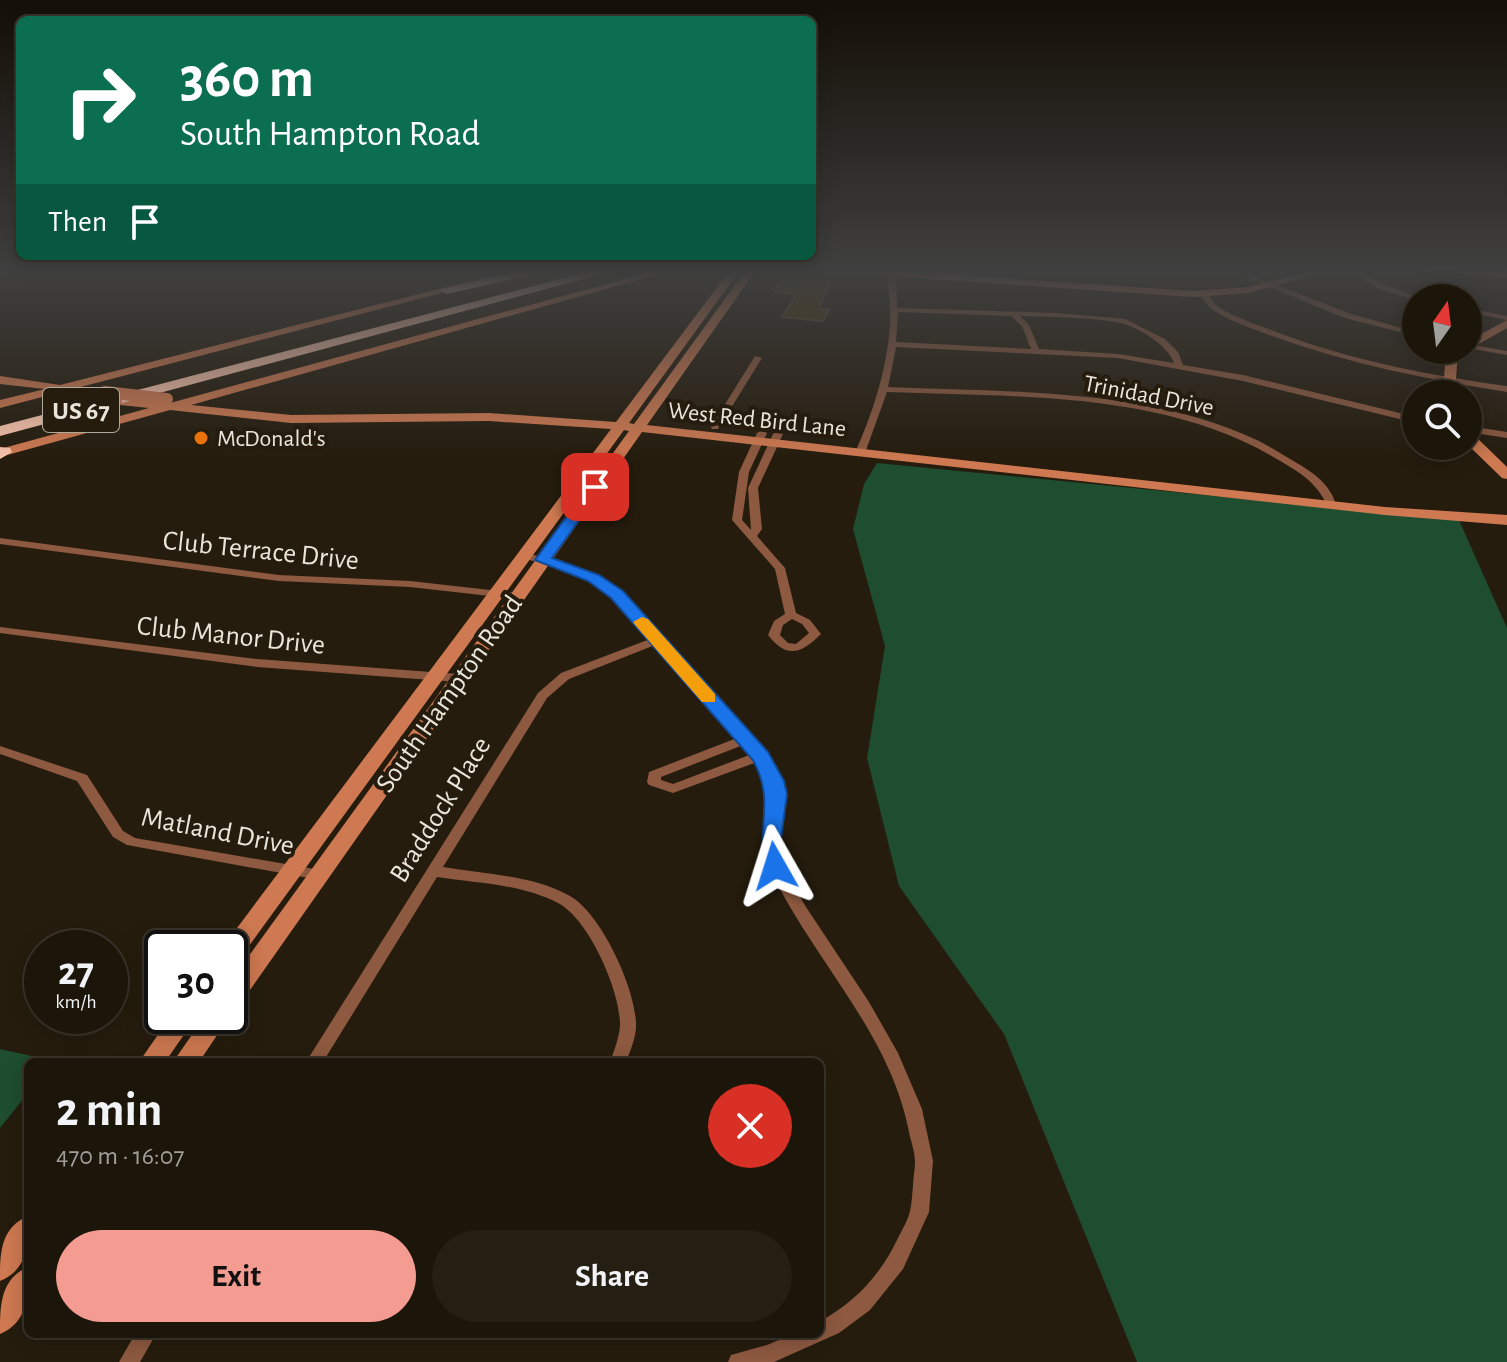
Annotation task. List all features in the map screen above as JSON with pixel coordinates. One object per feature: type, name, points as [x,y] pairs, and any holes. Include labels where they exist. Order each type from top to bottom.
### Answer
[{"type":"highway","name":"US 67","points":[[0,422],[375,334]]},
{"type":"highway","name":"US 67","points":[[0,431],[379,334]]},
{"type":"main road","points":[[0,404],[280,334]]},
{"type":"main road","points":[[1,453],[167,403],[236,389],[393,334]]},
{"type":"main road","name":"South Hampton Road","points":[[248,931],[369,767],[448,676],[507,595],[543,560],[689,334]]},
{"type":"main road","name":"South Hampton Road","points":[[507,595],[525,556],[705,334]]},
{"type":"main road","name":"West Red Bird Lane","points":[[0,380],[146,405],[167,403]]},
{"type":"main road","points":[[0,388],[12,394],[0,404]]},
{"type":"main road","name":"West Red Bird Lane","points":[[0,388],[57,392],[82,389],[167,403],[280,415],[453,413],[715,427],[767,438]]},
{"type":"main road","points":[[233,407],[223,404],[220,399],[236,389]]},
{"type":"main road","name":"West Red Bird Lane","points":[[187,401],[280,415]]},
{"type":"main road","name":"West Red Bird Lane","points":[[632,423],[1507,520]]},
{"type":"main road","points":[[1482,451],[1507,475]]},
{"type":"main road","name":"West Red Bird Lane","points":[[1330,500],[1507,510]]},
{"type":"main road","name":"South Hampton Road","points":[[248,975],[393,771],[448,676]]},
{"type":"main road","points":[[369,767],[393,771]]},
{"type":"main road","points":[[154,1058],[172,1034]]},
{"type":"main road","points":[[188,1058],[205,1034]]},
{"type":"main road","points":[[0,1267],[24,1234]]},
{"type":"main road","points":[[0,1319],[24,1286]]},
{"type":"street","points":[[862,448],[884,389],[892,334]]},
{"type":"street","points":[[1028,334],[1035,350]]},
{"type":"street","points":[[1147,334],[1172,350],[1179,366]]},
{"type":"street","points":[[1271,334],[1421,380]]},
{"type":"street","points":[[891,344],[1035,350],[1179,366],[1262,382],[1402,417]]},
{"type":"street","points":[[1482,349],[1507,353]]},
{"type":"street","points":[[715,427],[758,358]]},
{"type":"street","name":"Trinidad Drive","points":[[884,389],[1081,401],[1174,416],[1212,426],[1264,447],[1308,475],[1330,500]]},
{"type":"street","points":[[1482,389],[1507,389]]},
{"type":"street","points":[[1482,431],[1507,435]]},
{"type":"street","points":[[753,535],[757,529],[746,469],[767,438]]},
{"type":"street","points":[[767,438],[759,471],[738,511],[738,525],[753,535],[780,568],[791,615]]},
{"type":"street","points":[[746,469],[759,471]]},
{"type":"street","points":[[738,511],[753,509]]},
{"type":"street","name":"Club Terrace Drive","points":[[0,541],[279,578],[410,584],[507,595]]},
{"type":"street","points":[[525,556],[564,565],[607,586],[760,756],[770,771],[777,794],[770,838],[775,866],[895,1063],[913,1108],[923,1153],[924,1182],[911,1241],[877,1290],[848,1317],[824,1330]]},
{"type":"street","name":"Club Manor Drive","points":[[0,630],[257,663],[448,676]]},
{"type":"street","name":"Braddock Place","points":[[316,1058],[549,688],[565,676],[657,640]]},
{"type":"street","points":[[745,739],[654,775],[654,782],[673,789],[760,756]]},
{"type":"street","name":"Matland Drive","points":[[0,750],[82,778],[118,834],[132,842],[320,875]]},
{"type":"street","points":[[433,871],[551,894],[580,912],[620,987],[627,1009],[628,1028],[619,1058]]},
{"type":"street","points":[[129,1362],[144,1338]]},
{"type":"street","points":[[738,1362],[804,1338]]},
{"type":"green space","points":[[877,463],[1459,520],[1507,628],[1507,1362],[1137,1362],[1004,1034],[899,886],[867,758],[885,646],[853,529],[864,484]]},
{"type":"green space","points":[[0,1049],[40,1058],[24,1058],[24,1098],[0,1128]]},
{"type":"slow traffic","points":[[642,622],[709,698]]},
{"type":"place","name":"McDonald's","points":[[201,438]]},
{"type":"route","points":[[595,487],[543,560],[594,578],[617,595],[761,757],[770,771],[777,794],[770,838],[775,866]]}]
